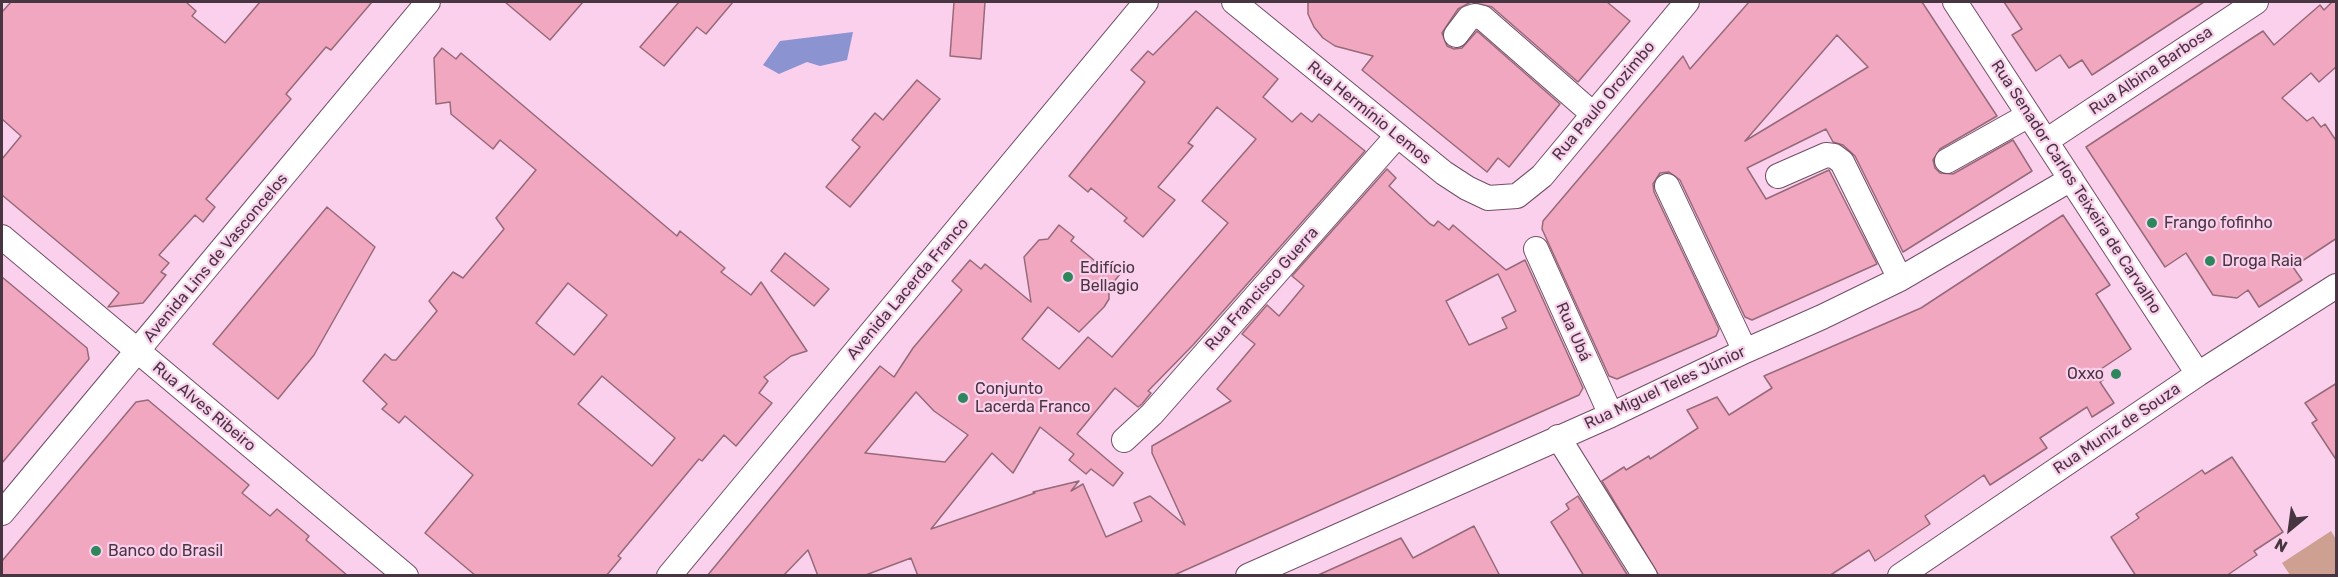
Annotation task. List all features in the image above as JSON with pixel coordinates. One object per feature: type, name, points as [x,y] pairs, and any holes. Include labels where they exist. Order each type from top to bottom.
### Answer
[{"type":"street","name":"Avenida Lins de Vasconcelos","points":[[2,513],[428,2]]},
{"type":"street","name":"Avenida Lacerda Franco","points":[[669,576],[1146,2]]},
{"type":"street","name":"Rua Hermínio Lemos","points":[[1234,2],[1397,136],[1467,188],[1488,198],[1517,196]]},
{"type":"street","name":"Rua Paulo Orozimbo","points":[[1517,196],[1542,176],[1687,2]]},
{"type":"street","name":"Rua Senador Carlos Teixeira de Carvalho","points":[[1954,2],[2198,374]]},
{"type":"street","name":"Rua Albina Barbosa","points":[[2046,141],[2256,2]]},
{"type":"street","points":[[1456,35],[1469,18],[1475,16],[1483,18],[1593,114]]},
{"type":"street","points":[[1947,161],[2029,115]]},
{"type":"street","name":"Rua Francisco Guerra","points":[[1124,440],[1152,414],[1397,136]]},
{"type":"street","points":[[1778,176],[1826,155],[1834,156],[1842,162],[1900,279]]},
{"type":"street","name":"Rua Miguel Teles Júnior","points":[[1248,576],[1611,415],[1900,279],[2071,179]]},
{"type":"street","points":[[1667,186],[1745,351]]},
{"type":"street","name":"Rua Alves Ribeiro","points":[[2,237],[406,576]]},
{"type":"street","name":"Rua Ubá","points":[[1536,249],[1611,415]]},
{"type":"street","name":"Rua Muniz de Souza","points":[[1900,576],[2198,374],[2337,286]]},
{"type":"street","points":[[1558,437],[1645,576]]},
{"type":"shaded area","points":[[2331,531],[2336,539],[2336,575],[2290,575],[2282,563]]},
{"type":"water","points":[[853,32],[847,60],[820,66],[807,62],[779,74],[763,65],[780,41]]},
{"type":"building","points":[[11,2],[186,2],[196,11],[192,16],[225,43],[260,2],[372,2],[331,50],[326,47],[286,94],[291,99],[206,199],[215,207],[203,222],[195,215],[159,255],[169,263],[161,272],[166,275],[143,303],[108,307],[119,293],[2,195],[2,159],[21,136],[2,119],[2,12]]},
{"type":"building","points":[[505,2],[583,2],[550,40]]},
{"type":"building","points":[[679,2],[733,2],[706,34],[697,27],[664,66],[640,47]]},
{"type":"building","points":[[954,2],[985,2],[981,59],[950,56]]},
{"type":"building","points":[[1308,2],[1471,2],[1458,9],[1442,33],[1447,46],[1454,49],[1462,48],[1477,31],[1560,104],[1509,167],[1498,158],[1487,172],[1362,70],[1373,56],[1335,46],[1323,38],[1314,27],[1308,14]]},
{"type":"building","points":[[1471,2],[1607,2],[1630,21],[1578,82],[1492,7]]},
{"type":"building","points":[[1749,2],[1922,2],[1997,116],[1940,149],[1933,160],[1935,168],[1940,173],[1953,174],[2013,140],[2032,171],[1903,252],[1855,156],[1843,145],[1833,142],[1826,129],[1747,168],[1766,199],[1829,170],[1877,264],[1752,320],[1745,317],[1680,180],[1669,172],[1660,173],[1653,184],[1654,192],[1719,329],[1716,336],[1617,379],[1609,376],[1542,229],[1543,221],[1683,56],[1690,69]],"holes":[[[1837,35],[1868,67],[1745,141]]]},
{"type":"building","points":[[2004,2],[2204,2],[2092,75],[2082,60],[2069,68],[2060,55],[2036,71],[2012,35],[2022,29]]},
{"type":"building","points":[[2332,2],[2337,2],[2337,66],[2319,82],[2311,73],[2282,98],[2307,121],[2313,117],[2321,127],[2325,124],[2337,142],[2337,238],[2293,267],[2302,280],[2259,307],[2248,290],[2237,298],[2213,295],[2186,253],[2165,267],[2086,147],[2263,31],[2274,45],[2320,5],[2324,10]]},
{"type":"building","points":[[1196,11],[1278,79],[1263,97],[1292,122],[1301,113],[1312,122],[1319,114],[1365,151],[1193,345],[1148,391],[1151,393],[1142,404],[1138,407],[1115,388],[1077,434],[1123,473],[1113,486],[1091,469],[1086,474],[1069,460],[1074,454],[1040,427],[1013,473],[992,453],[931,529],[1035,493],[1033,492],[1079,481],[1071,491],[1083,484],[1106,537],[1142,521],[1134,503],[1150,496],[1185,525],[1152,453],[1152,446],[1231,401],[1217,389],[1255,344],[1242,334],[1267,305],[1279,316],[1304,286],[1292,276],[1387,169],[1396,178],[1389,186],[1430,224],[1434,226],[1438,221],[1449,230],[1453,225],[1506,270],[1525,260],[1583,388],[1579,395],[1172,576],[918,576],[911,558],[863,576],[818,576],[808,550],[783,576],[707,576],[880,366],[894,377],[913,348],[962,290],[952,281],[970,260],[981,269],[985,264],[1031,302],[1024,257],[1039,240],[1048,239],[1059,225],[1074,237],[1071,241],[1101,266],[1105,261],[1120,274],[1109,288],[1109,299],[1104,307],[1079,332],[1048,307],[1022,339],[1059,369],[1088,337],[1112,357],[1228,223],[1202,201],[1256,139],[1217,107],[1188,143],[1193,146],[1158,187],[1175,200],[1143,237],[1124,221],[1127,218],[1091,188],[1088,192],[1069,176],[1145,82],[1131,70],[1148,51],[1153,55]],"holes":[[[1498,274],[1516,311],[1502,318],[1507,328],[1469,345],[1446,301]],[[916,392],[934,411],[968,435],[945,462],[865,453]]]},
{"type":"building","points":[[442,48],[456,59],[461,53],[677,236],[680,231],[725,268],[721,272],[751,295],[761,282],[807,351],[791,356],[764,377],[768,381],[759,393],[772,403],[736,446],[724,435],[702,461],[699,459],[618,556],[621,558],[606,576],[476,576],[425,533],[473,475],[405,416],[399,423],[382,409],[387,404],[363,381],[385,354],[392,360],[396,360],[437,311],[429,301],[453,272],[463,278],[504,229],[496,218],[536,170],[500,140],[493,149],[451,114],[450,102],[436,104],[434,58]],"holes":[[[568,283],[607,315],[574,355],[536,323]],[[602,376],[675,438],[652,466],[578,404]]]},
{"type":"building","points":[[917,80],[940,99],[850,207],[826,187],[860,147],[852,140],[875,113],[883,120]]},
{"type":"building","points":[[327,207],[375,247],[314,355],[278,399],[213,344]]},
{"type":"building","points":[[2063,215],[2110,285],[2096,294],[2131,349],[2098,371],[2103,380],[2100,382],[2114,403],[2092,417],[2087,407],[2040,438],[2047,448],[1990,485],[1984,475],[1925,516],[1930,524],[1875,561],[1869,550],[1829,576],[1659,576],[1602,481],[1624,467],[1626,470],[1649,456],[1650,459],[1698,428],[1687,410],[1717,397],[1729,415],[1772,388],[1764,376],[1921,308]]},
{"type":"building","points":[[785,253],[829,289],[814,306],[771,271]]},
{"type":"building","points":[[2,277],[87,348],[89,359],[2,463]]},
{"type":"building","points":[[2337,383],[2337,461],[2312,423],[2317,420],[2305,403]]},
{"type":"building","points":[[148,400],[249,485],[242,493],[270,516],[277,509],[309,536],[306,540],[348,576],[2,576],[2,561],[136,402]]},
{"type":"building","points":[[2232,457],[2283,532],[2254,551],[2257,555],[2226,576],[2136,576],[2111,537],[2139,518],[2136,514],[2202,470],[2205,474]]},
{"type":"building","points":[[1578,496],[1628,576],[1584,576],[1551,522],[1569,509],[1566,504]]},
{"type":"building","points":[[1474,526],[1500,576],[1316,576],[1401,538],[1413,558]]},
{"type":"place","name":"Frango fofinho","points":[[2152,223]]},
{"type":"place","name":"Droga Raia","points":[[2210,261]]},
{"type":"place","name":"Edifício Bellagio","points":[[1068,277]]},
{"type":"place","name":"Oxxo","points":[[2116,374]]},
{"type":"place","name":"Conjunto Lacerda Franco","points":[[963,398]]},
{"type":"place","name":"Banco do Brasil","points":[[96,551]]}]
